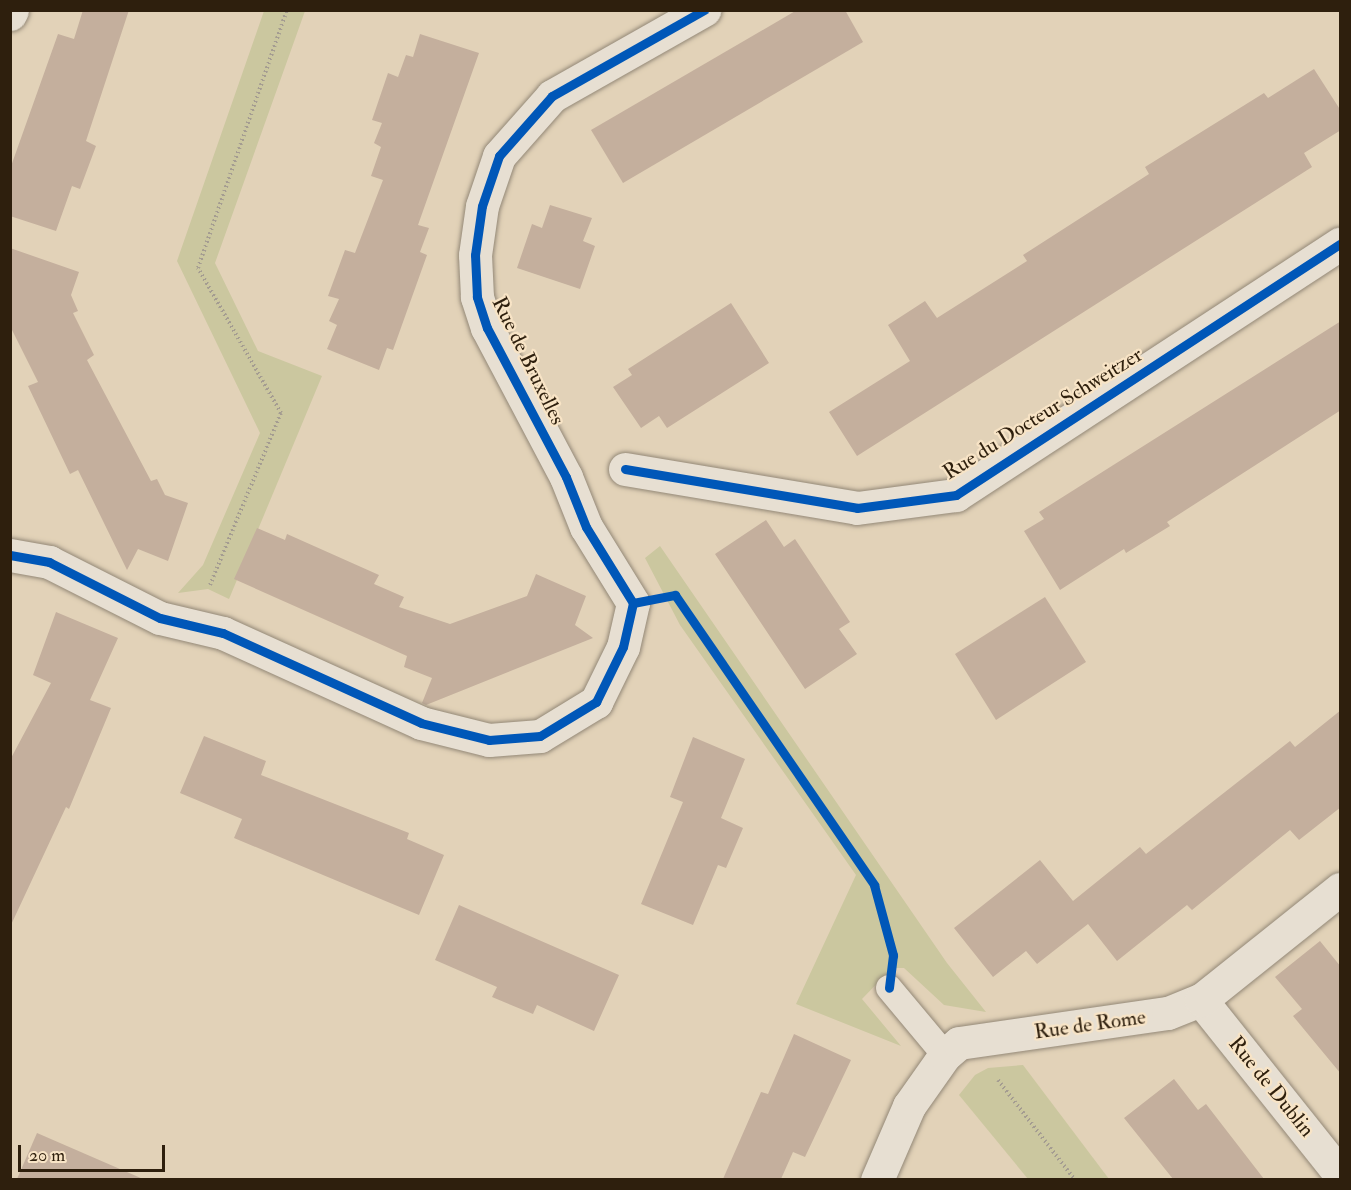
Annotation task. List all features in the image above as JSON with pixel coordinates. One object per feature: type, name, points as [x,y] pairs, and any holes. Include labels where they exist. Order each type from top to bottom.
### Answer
[{"type":"street","name":"Rue de Bruxelles","points":[[193,624],[223,633],[421,723],[489,740],[540,736],[596,702],[623,647],[633,603],[586,527],[566,477],[487,328],[477,297],[475,255],[482,206],[499,156],[552,96],[704,10]]},
{"type":"street","name":"Rue du Docteur Schweitzer","points":[[625,469],[857,508],[956,495],[1341,244]]},
{"type":"street","points":[[10,555],[49,562],[160,618],[193,624]]},
{"type":"street","name":"Rue de Rome","points":[[877,1179],[909,1106],[945,1055],[959,1043],[1168,1013],[1201,1000],[1341,889]]},
{"type":"street","name":"Rue de Dublin","points":[[1201,1000],[1341,1174]]},
{"type":"lane","points":[[889,988],[945,1055]]},
{"type":"path","points":[[193,624],[281,413],[198,268],[287,10]]},
{"type":"path","points":[[976,1040],[988,1068],[1075,1179]]},
{"type":"shaded area","points":[[264,11],[305,11],[215,263],[258,351],[322,376],[229,599],[208,589],[178,593],[203,565],[260,433],[177,261]]},
{"type":"shaded area","points":[[660,546],[947,963],[986,1012],[944,1005],[904,968],[892,968],[862,999],[901,1046],[796,1004],[856,875],[680,625],[645,558]]},
{"type":"shaded area","points":[[1023,1065],[1109,1179],[1028,1179],[959,1095],[975,1075],[988,1068]]},
{"type":"building","points":[[83,10],[129,10],[86,141],[96,146],[80,189],[72,186],[56,231],[10,216],[10,169],[58,34],[74,39]]},
{"type":"building","points":[[797,10],[845,10],[863,42],[623,183],[591,130]]},
{"type":"building","points":[[420,34],[479,53],[418,225],[429,228],[420,252],[427,255],[393,350],[387,348],[379,370],[327,349],[337,325],[329,321],[339,299],[328,296],[345,250],[355,253],[383,180],[371,176],[381,147],[374,143],[382,123],[372,120],[388,73],[398,77],[406,55],[413,57]]},
{"type":"building","points":[[1314,69],[1341,111],[1341,130],[1304,153],[1312,167],[857,456],[829,412],[910,361],[888,325],[925,301],[937,318],[1027,261],[1023,255],[1149,174],[1145,167],[1264,93],[1268,98]]},
{"type":"building","points":[[550,205],[592,218],[583,241],[595,246],[580,289],[517,268],[532,224],[542,228]]},
{"type":"building","points":[[10,248],[79,272],[71,295],[78,311],[73,313],[94,355],[87,360],[151,481],[157,479],[165,495],[188,503],[168,561],[138,549],[127,570],[78,470],[70,474],[28,386],[38,382],[10,326]]},
{"type":"building","points":[[731,303],[769,363],[667,428],[659,416],[641,428],[613,387],[632,375],[628,369]]},
{"type":"building","points":[[1341,321],[1341,410],[1167,522],[1170,526],[1126,553],[1124,549],[1060,590],[1024,531],[1044,519],[1039,512]]},
{"type":"building","points":[[766,520],[784,547],[795,539],[850,622],[839,629],[857,654],[805,689],[715,554]]},
{"type":"building","points":[[257,528],[285,540],[287,534],[379,575],[374,584],[404,597],[399,607],[450,624],[527,596],[536,574],[586,596],[575,625],[593,638],[426,705],[422,703],[432,678],[404,667],[407,656],[234,579]]},
{"type":"building","points":[[1045,597],[1086,662],[996,720],[955,654]]},
{"type":"building","points":[[56,612],[118,638],[90,700],[111,708],[69,809],[66,807],[10,927],[10,760],[51,683],[33,675]]},
{"type":"building","points":[[1341,710],[1341,807],[1299,840],[1290,830],[1192,910],[1187,905],[1117,961],[1088,924],[1037,964],[1026,951],[993,977],[954,928],[1040,860],[1073,901],[1140,847],[1146,854],[1290,741],[1295,747]]},
{"type":"building","points":[[204,736],[266,761],[261,775],[409,833],[407,839],[444,855],[419,915],[234,838],[242,819],[180,793]]},
{"type":"building","points":[[693,737],[745,759],[721,818],[743,828],[726,868],[718,865],[693,925],[641,904],[683,802],[670,797]]},
{"type":"building","points":[[459,905],[619,975],[594,1031],[537,1005],[533,1014],[492,997],[497,987],[435,960]]},
{"type":"building","points":[[1320,941],[1341,967],[1341,1074],[1293,1016],[1302,1009],[1275,977]]},
{"type":"building","points":[[794,1034],[851,1060],[805,1157],[793,1152],[781,1179],[723,1179],[761,1092],[768,1094]]},
{"type":"building","points":[[1174,1079],[1198,1110],[1206,1104],[1264,1179],[1173,1179],[1124,1118]]},
{"type":"building","points":[[37,1133],[143,1179],[17,1179]]},
{"type":"cycle path","points":[[10,555],[49,562],[160,618],[223,633],[421,723],[489,740],[540,736],[596,702],[623,647],[633,603],[586,527],[566,477],[487,328],[477,297],[475,255],[482,206],[499,156],[552,96],[704,10]]},
{"type":"cycle path","points":[[625,469],[857,508],[956,495],[1340,244]]},
{"type":"cycle path","points":[[633,603],[675,595],[874,885],[893,955],[889,988]]}]
